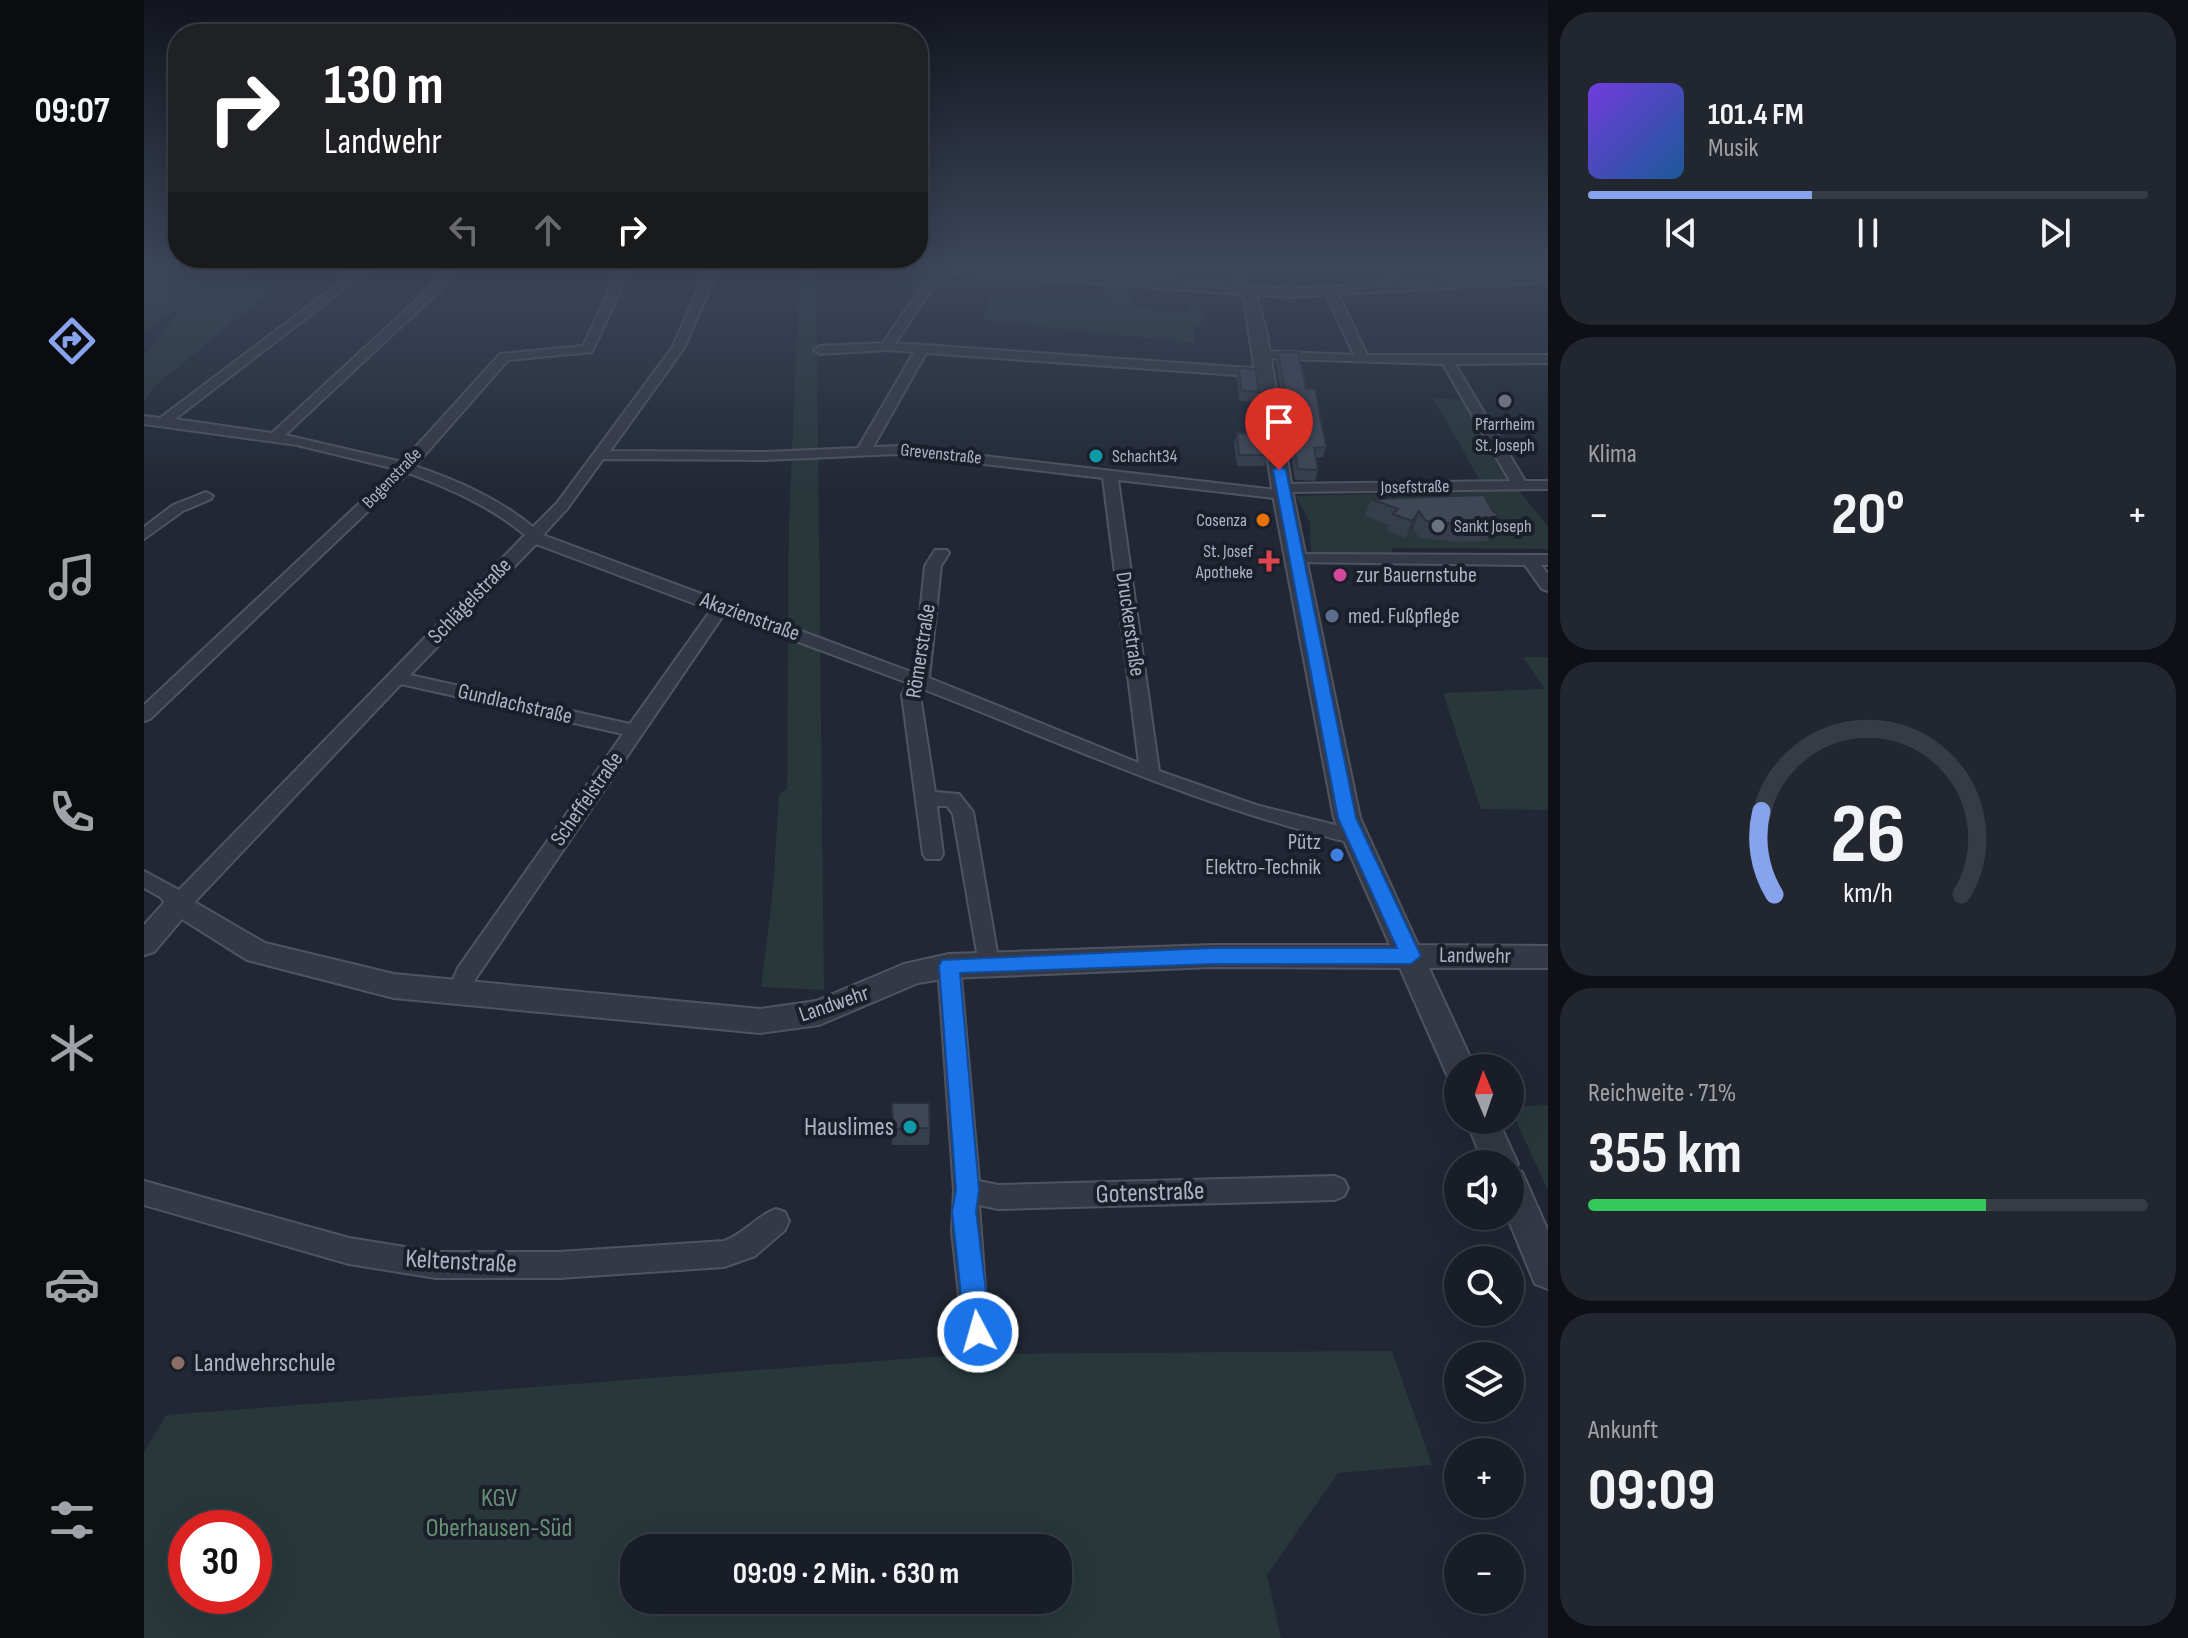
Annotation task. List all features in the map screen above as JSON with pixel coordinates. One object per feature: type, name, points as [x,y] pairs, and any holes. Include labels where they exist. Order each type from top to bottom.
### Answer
[{"type":"street","points":[[163,422],[269,341]]},
{"type":"street","points":[[277,435],[378,341]]},
{"type":"street","name":"Bogenstraße","points":[[144,715],[405,469],[504,357],[588,349],[592,341]]},
{"type":"street","name":"Schlägelstraße","points":[[179,904],[565,502],[681,341]]},
{"type":"street","points":[[887,346],[890,341]]},
{"type":"street","points":[[1260,341],[1282,491],[1340,791],[1356,837],[1453,1054]]},
{"type":"street","points":[[1354,341],[1362,359]]},
{"type":"street","points":[[820,350],[887,346],[1264,364],[1362,359],[1548,359]]},
{"type":"street","points":[[864,450],[866,440],[922,349]]},
{"type":"street","points":[[1447,361],[1520,485]]},
{"type":"street","name":"Akazienstraße","points":[[144,420],[277,435],[436,478],[528,526],[541,541],[918,681],[1239,807],[1356,837]]},
{"type":"street","name":"Grevenstraße","points":[[598,455],[764,456],[864,450],[935,453],[1110,475],[1282,491]]},
{"type":"street","name":"Druckerstraße","points":[[1110,475],[1150,773]]},
{"type":"street","name":"Josefstraße","points":[[1282,491],[1548,485]]},
{"type":"street","points":[[144,534],[178,508],[206,496]]},
{"type":"street","name":"Römerstraße","points":[[933,854],[911,695],[923,673],[933,566],[941,553]]},
{"type":"street","points":[[1296,559],[1548,560]]},
{"type":"street","points":[[1530,560],[1548,586]]},
{"type":"street","name":"Scheffelstraße","points":[[458,993],[466,974],[721,607]]},
{"type":"street","name":"Gundlachstraße","points":[[396,677],[634,731]]},
{"type":"street","points":[[926,799],[952,799],[963,812],[988,964]]},
{"type":"street","name":"Landwehr","points":[[144,879],[167,891],[179,904],[234,941],[257,952],[394,986],[735,1020],[778,1020],[828,1010],[914,972],[949,966],[1213,956],[1548,957]]},
{"type":"street","points":[[144,944],[179,904]]},
{"type":"street","points":[[949,966],[967,1190],[964,1211],[978,1332],[976,1355]]},
{"type":"street","name":"Gotenstraße","points":[[967,1190],[998,1197],[1335,1188]]},
{"type":"street","name":"Keltenstraße","points":[[144,1193],[349,1251],[471,1268],[724,1254],[745,1247],[776,1221]]},
{"type":"street","points":[[1524,1216],[1548,1272]]},
{"type":"green space","points":[[155,341],[209,341],[155,386],[144,402],[144,355]]},
{"type":"green space","points":[[797,341],[817,341],[824,990],[761,987],[773,890],[779,794],[787,788],[789,521]]},
{"type":"green space","points":[[1433,398],[1466,400],[1511,479],[1479,479]]},
{"type":"green space","points":[[1519,490],[1548,527],[1548,549],[1391,548],[1394,557],[1311,557],[1310,523],[1296,496]]},
{"type":"green space","points":[[1523,657],[1548,657],[1548,810],[1481,809],[1443,693],[1545,689]]},
{"type":"green space","points":[[1548,1105],[1548,1191],[1522,1134],[1524,1106]]},
{"type":"green space","name":"KGV Oberhausen-Süd","points":[[1392,1351],[1432,1465],[1338,1473],[1267,1575],[1281,1638],[144,1638],[144,1452],[166,1415],[969,1354]]},
{"type":"building","points":[[1278,352],[1298,352],[1306,389],[1315,389],[1326,447],[1314,448],[1318,470],[1298,469]]},
{"type":"building","points":[[1239,368],[1255,369],[1259,392],[1241,390]]},
{"type":"building","points":[[1237,433],[1265,435],[1268,455],[1239,455]]},
{"type":"building","points":[[1484,495],[1499,516],[1487,518],[1494,524],[1426,521],[1419,511],[1412,521],[1393,514],[1398,509],[1371,499]]},
{"type":"building","points":[[892,1103],[929,1103],[930,1128],[893,1129]]},
{"type":"place","name":"Pfarrheim St. Joseph","points":[[1505,401]]},
{"type":"place","name":"Schacht34","points":[[1096,456]]},
{"type":"place","name":"Cosenza","points":[[1263,520]]},
{"type":"place","name":"Sankt Joseph","points":[[1438,526]]},
{"type":"place","name":"St. Josef Apotheke","points":[[1269,561]]},
{"type":"place","name":"zur Bauernstube","points":[[1340,575]]},
{"type":"place","name":"med. Fußpflege","points":[[1332,616]]},
{"type":"place","name":"Pütz Elektro-Technik","points":[[1337,855]]},
{"type":"place","name":"Hauslimes","points":[[910,1127]]},
{"type":"place","name":"Landwehrschule","points":[[178,1363]]},
{"type":"route","points":[[978,1332],[964,1211],[967,1190],[949,966],[1213,956],[1411,956],[1347,818],[1279,470]]}]
